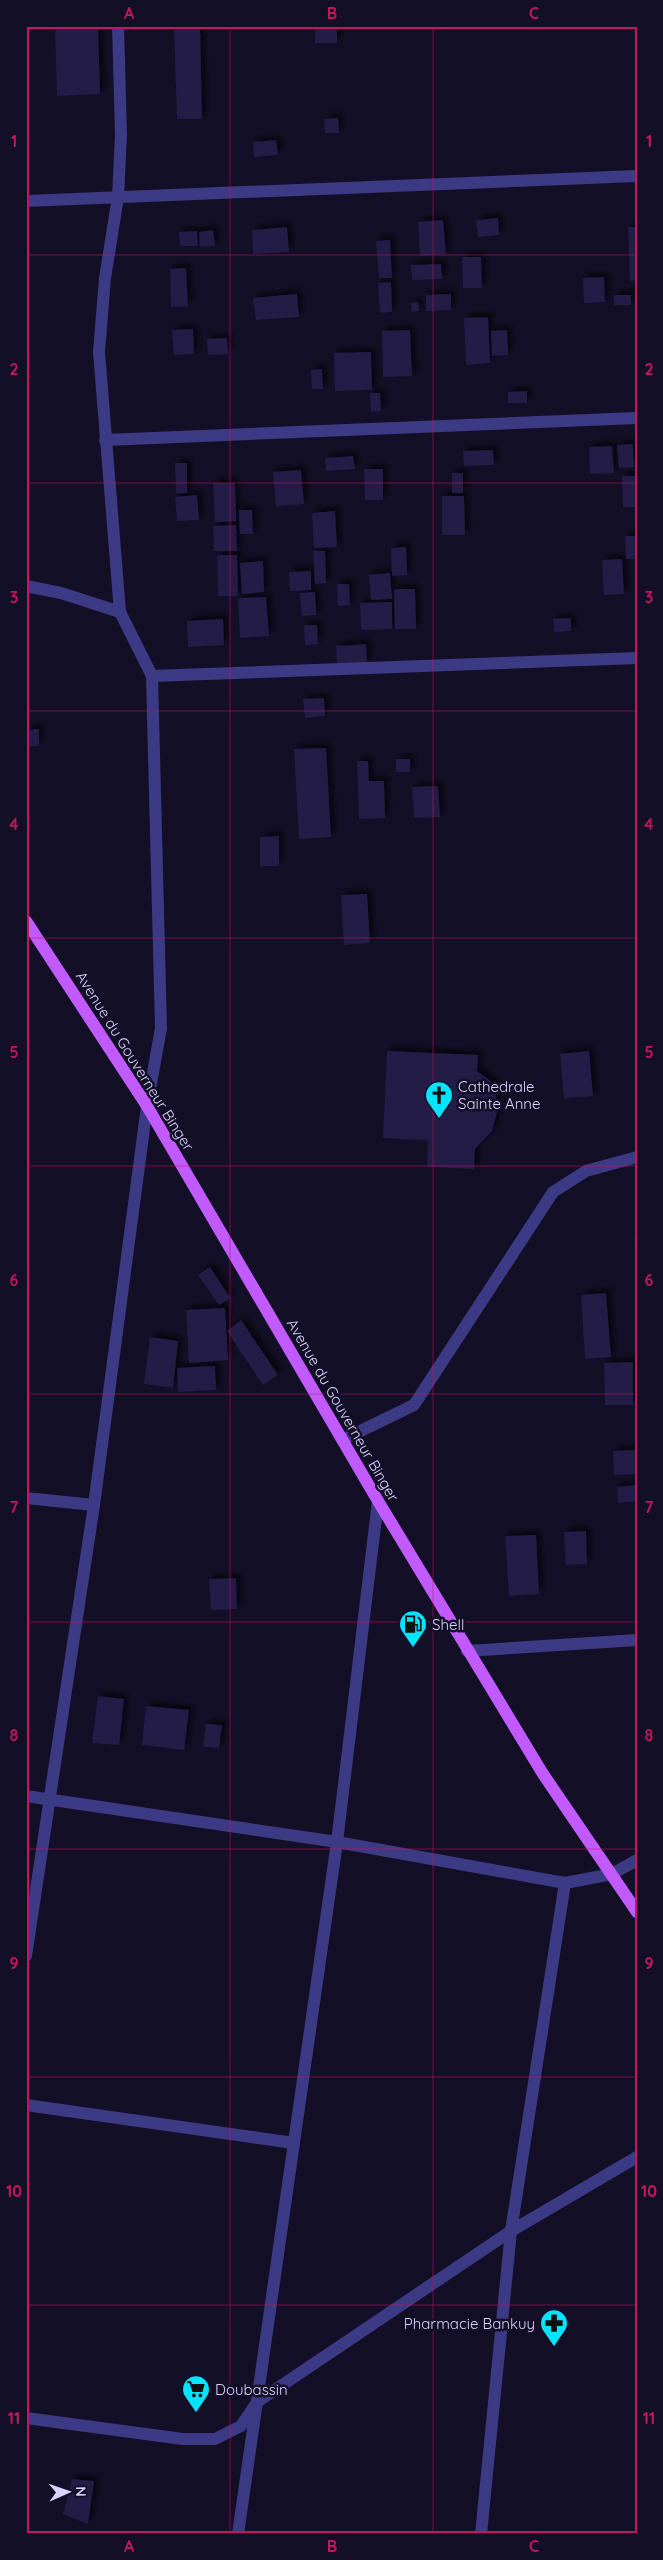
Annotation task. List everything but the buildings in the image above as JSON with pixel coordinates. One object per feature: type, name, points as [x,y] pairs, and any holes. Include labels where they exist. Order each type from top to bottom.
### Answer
[{"type":"main road","name":"Avenue du Gouverneur Binger","points":[[26,921],[147,1106],[467,1651],[543,1774],[637,1912]]},
{"type":"street","points":[[26,1956],[94,1505],[147,1106],[161,1028],[152,676],[120,612],[99,352],[104,278],[118,197],[121,135],[118,26]]},
{"type":"street","points":[[26,201],[637,176]]},
{"type":"street","points":[[105,440],[637,418]]},
{"type":"street","points":[[26,586],[62,593],[120,612]]},
{"type":"street","points":[[152,676],[637,658]]},
{"type":"street","points":[[342,1440],[414,1405],[553,1192],[586,1171],[637,1157]]},
{"type":"street","points":[[26,1498],[94,1505]]},
{"type":"street","points":[[238,2534],[337,1842],[378,1501]]},
{"type":"street","points":[[467,1651],[637,1640]]},
{"type":"street","points":[[26,1796],[337,1842],[564,1883],[612,1874],[637,1860]]},
{"type":"street","points":[[481,2534],[511,2231],[564,1883]]},
{"type":"street","points":[[26,2105],[294,2143]]},
{"type":"street","points":[[26,2418],[183,2439],[215,2439],[241,2426],[256,2402],[511,2231],[637,2157]]},
{"type":"place","name":"Cathedrale Sainte Anne","points":[[439,1119]]},
{"type":"place","name":"Shell","points":[[413,1648]]},
{"type":"place","name":"Pharmacie Bankuy","points":[[554,2347]]},
{"type":"place","name":"Doubassin","points":[[196,2413]]}]
